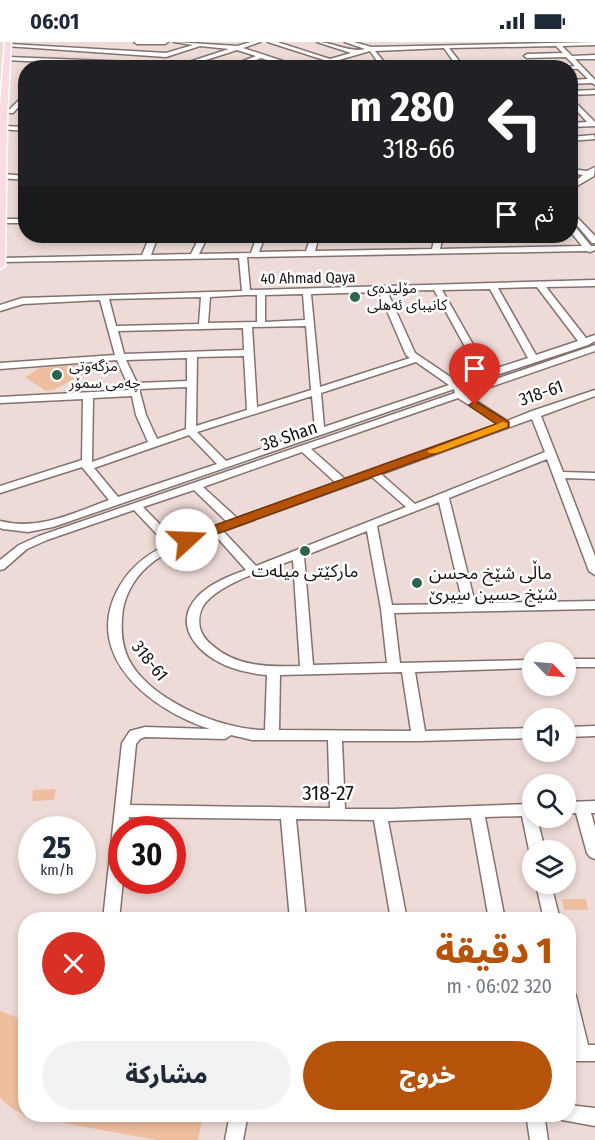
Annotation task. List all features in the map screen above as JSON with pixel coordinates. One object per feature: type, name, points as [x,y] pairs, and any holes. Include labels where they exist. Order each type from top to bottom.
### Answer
[{"type":"main road","points":[[1,263],[7,117],[6,44]]},
{"type":"street","points":[[8,59],[34,60],[54,42]]},
{"type":"street","points":[[92,51],[101,42]]},
{"type":"street","points":[[137,42],[165,42]]},
{"type":"street","points":[[177,42],[197,46],[236,48],[274,60]]},
{"type":"street","points":[[198,60],[256,42]]},
{"type":"street","points":[[271,42],[330,60],[371,49],[594,43]]},
{"type":"street","points":[[321,42],[356,53]]},
{"type":"street","points":[[348,42],[371,49],[381,60]]},
{"type":"street","points":[[419,42],[435,46]]},
{"type":"street","points":[[6,44],[47,49],[166,55],[197,46]]},
{"type":"street","points":[[479,45],[485,53]]},
{"type":"street","points":[[558,45],[572,60]]},
{"type":"street","points":[[445,46],[456,60]]},
{"type":"street","points":[[519,46],[530,60]]},
{"type":"street","points":[[70,60],[79,51]]},
{"type":"street","points":[[138,60],[143,54]]},
{"type":"street","points":[[250,60],[261,56]]},
{"type":"street","points":[[527,56],[595,57]]},
{"type":"street","points":[[594,82],[579,68],[595,63]]},
{"type":"street","points":[[578,82],[594,82]]},
{"type":"street","points":[[578,93],[595,92]]},
{"type":"street","points":[[7,117],[18,104]]},
{"type":"street","points":[[578,107],[594,124]]},
{"type":"street","points":[[578,124],[594,124]]},
{"type":"street","points":[[583,124],[595,138]]},
{"type":"street","points":[[578,139],[595,138]]},
{"type":"street","points":[[578,171],[593,172]]},
{"type":"street","points":[[578,182],[593,172]]},
{"type":"street","points":[[3,176],[18,177]]},
{"type":"street","points":[[3,220],[18,221]]},
{"type":"street","points":[[578,221],[595,241]]},
{"type":"street","points":[[578,234],[595,255]]},
{"type":"street","points":[[146,256],[151,243]]},
{"type":"street","points":[[194,255],[200,243]]},
{"type":"street","points":[[254,254],[258,243]]},
{"type":"street","points":[[310,254],[313,243]]},
{"type":"street","points":[[436,251],[437,243]]},
{"type":"street","name":"40 Ahmad Qaya","points":[[1,263],[146,256],[591,248]]},
{"type":"street","points":[[243,255],[246,293]]},
{"type":"street","name":"40 Ahmad Qaya","points":[[3,297],[22,301],[595,283]]},
{"type":"street","points":[[540,285],[593,345]]},
{"type":"street","points":[[493,286],[534,360]]},
{"type":"street","points":[[437,288],[486,376]]},
{"type":"street","points":[[382,290],[407,349],[417,359],[505,424]]},
{"type":"street","points":[[307,292],[320,433]]},
{"type":"street","points":[[261,293],[261,324]]},
{"type":"street","points":[[203,326],[206,294]]},
{"type":"street","points":[[104,297],[120,357],[135,389],[141,415],[154,443]]},
{"type":"street","name":"40 Ahmad Qaya","points":[[0,308],[22,301]]},
{"type":"street","points":[[112,329],[309,323]]},
{"type":"street","points":[[247,325],[252,412]]},
{"type":"street","name":"38 Shan","points":[[0,566],[23,547],[43,538],[303,448],[459,390],[486,376],[534,360],[593,345]]},
{"type":"street","name":"38 Shan","points":[[0,524],[26,529],[42,526],[593,345]]},
{"type":"street","points":[[0,366],[120,357],[249,353]]},
{"type":"street","points":[[192,354],[191,432],[224,465]]},
{"type":"street","points":[[0,490],[191,432],[417,359]]},
{"type":"street","points":[[0,400],[88,396],[191,384]]},
{"type":"street","name":"318-61","points":[[257,735],[222,729],[163,702],[139,682],[116,648],[112,623],[120,597],[127,583],[149,560],[174,546],[216,530],[595,393]]},
{"type":"street","points":[[88,396],[87,464],[116,502]]},
{"type":"street","points":[[535,413],[595,571]]},
{"type":"street","points":[[303,448],[343,483]]},
{"type":"street","points":[[522,664],[274,671],[250,669],[220,657],[206,648],[193,626],[194,609],[206,594],[221,584],[550,454]]},
{"type":"street","points":[[372,472],[413,508]]},
{"type":"street","points":[[558,475],[595,476]]},
{"type":"street","points":[[196,486],[235,523]]},
{"type":"street","points":[[443,496],[470,607]]},
{"type":"street","points":[[136,506],[174,546]]},
{"type":"street","points":[[371,524],[387,609],[394,668]]},
{"type":"street","points":[[216,530],[254,572]]},
{"type":"street","points":[[298,554],[307,670]]},
{"type":"street","points":[[387,609],[595,605]]},
{"type":"street","points":[[576,663],[595,663]]},
{"type":"street","points":[[408,668],[419,736]]},
{"type":"street","points":[[272,735],[274,671]]},
{"type":"street","points":[[576,732],[595,731]]},
{"type":"street","points":[[112,912],[129,743],[135,735],[145,732],[335,736],[522,733]]},
{"type":"street","points":[[335,736],[338,814]]},
{"type":"street","points":[[588,807],[595,853]]},
{"type":"street","name":"318-27","points":[[123,811],[380,814],[522,810]]},
{"type":"street","points":[[477,812],[496,912]]},
{"type":"street","points":[[288,814],[297,912]]},
{"type":"street","points":[[380,814],[398,912]]},
{"type":"street","points":[[546,894],[550,912]]},
{"type":"street","points":[[576,1029],[582,1053]]},
{"type":"street","points":[[576,1115],[595,1118]]},
{"type":"street","points":[[234,1140],[237,1122]]},
{"type":"street","points":[[536,1122],[538,1140]]},
{"type":"building","name":"مزگەوتی چەمی سمۆر","points":[[91,364],[98,368],[53,390],[46,391],[25,377],[40,368]]},
{"type":"building","points":[[56,789],[54,800],[32,801],[33,790]]},
{"type":"building","points":[[562,899],[586,899],[588,910],[564,910]]},
{"type":"building","points":[[0,1011],[18,1018],[18,1112],[0,1098]]},
{"type":"building","points":[[58,1122],[201,1122],[198,1140],[157,1140]]},
{"type":"slow traffic","points":[[433,451],[503,425]]},
{"type":"place","name":"مۆلیدەی کانیبای ئەهلی","points":[[355,297]]},
{"type":"place","name":"مزگەوتی چەمی سمۆر","points":[[57,375]]},
{"type":"place","name":"مارکێتی میلەت","points":[[305,551]]},
{"type":"place","name":"ماڵی شێخ محسن شێخ حسین سیرێ","points":[[417,583]]},
{"type":"route","points":[[187,540],[505,424],[475,405]]}]
